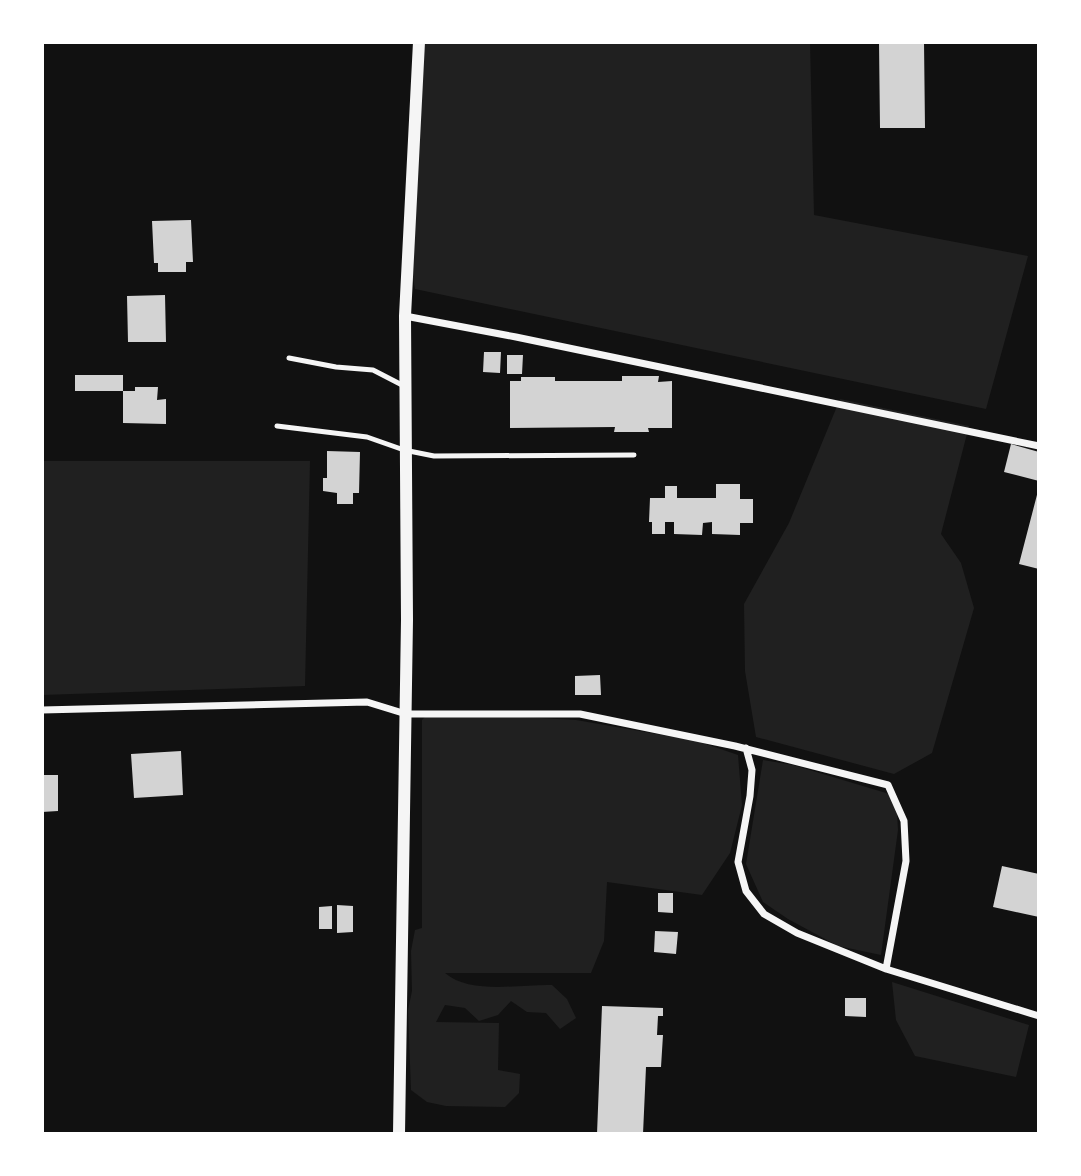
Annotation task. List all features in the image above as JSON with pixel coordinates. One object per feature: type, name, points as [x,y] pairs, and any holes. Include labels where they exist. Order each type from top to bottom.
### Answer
[{"type":"street","points":[[399,1134],[406,714],[405,316],[419,42]]},
{"type":"street","points":[[405,316],[1039,446]]},
{"type":"street","points":[[42,710],[367,702],[406,714],[580,714],[746,748],[888,785],[904,821],[906,861],[886,969]]},
{"type":"street","points":[[746,748],[752,770],[738,862],[746,891],[764,914],[796,933],[886,969],[1039,1016]]},
{"type":"lane","points":[[289,358],[336,367],[373,370],[404,387]]},
{"type":"lane","points":[[277,426],[367,438],[434,456],[635,455]]},
{"type":"shaded area","points":[[421,42],[810,42],[814,215],[1028,256],[986,409],[415,289],[413,278]]},
{"type":"shaded area","points":[[840,399],[969,426],[941,534],[961,563],[974,608],[932,753],[894,774],[756,737],[745,671],[744,604],[789,523]]},
{"type":"shaded area","points":[[42,461],[310,461],[305,686],[42,695]]},
{"type":"shaded area","points":[[430,712],[576,720],[697,741],[738,755],[742,805],[730,853],[702,895],[607,882],[604,941],[591,973],[445,973],[456,980],[482,986],[552,985],[567,999],[576,1018],[560,1029],[546,1013],[527,1012],[511,1001],[498,1015],[479,1021],[465,1008],[445,1005],[436,1022],[499,1023],[498,1070],[520,1074],[519,1093],[505,1107],[446,1106],[427,1102],[411,1090],[408,1010],[412,991],[411,951],[415,930],[422,928],[422,720]]},
{"type":"shaded area","points":[[763,760],[793,765],[896,796],[898,830],[881,955],[838,946],[763,902],[746,864]]},
{"type":"shaded area","points":[[892,982],[1029,1025],[1016,1077],[915,1056],[896,1020]]},
{"type":"building","points":[[879,42],[924,42],[925,128],[880,128]]},
{"type":"building","points":[[191,220],[193,262],[186,262],[186,272],[158,272],[158,263],[154,263],[152,221]]},
{"type":"building","points":[[165,295],[166,342],[128,342],[127,296]]},
{"type":"building","points":[[484,352],[501,352],[500,373],[483,372]]},
{"type":"building","points":[[507,355],[523,355],[522,374],[507,374]]},
{"type":"building","points":[[75,375],[123,375],[123,391],[75,391]]},
{"type":"building","points":[[622,376],[659,376],[658,382],[672,381],[672,428],[648,428],[649,432],[614,432],[615,427],[510,428],[510,381],[521,381],[521,377],[555,377],[555,381],[622,381]]},
{"type":"building","points":[[135,387],[158,387],[157,400],[166,399],[166,424],[123,423],[123,391],[135,391]]},
{"type":"building","points":[[1011,444],[1039,452],[1039,481],[1004,472]]},
{"type":"building","points":[[327,451],[360,452],[359,493],[353,493],[353,504],[337,504],[337,493],[323,491],[323,478],[327,478]]},
{"type":"building","points":[[716,484],[740,484],[740,499],[753,499],[753,523],[740,523],[740,535],[712,534],[712,522],[703,523],[702,535],[674,534],[674,522],[665,522],[665,534],[652,534],[652,522],[649,522],[650,498],[665,498],[665,486],[677,486],[677,498],[716,498]]},
{"type":"building","points":[[1039,491],[1039,569],[1019,564]]},
{"type":"building","points":[[600,675],[601,695],[575,695],[575,676]]},
{"type":"building","points":[[181,751],[183,795],[134,798],[131,754]]},
{"type":"building","points":[[42,775],[58,775],[58,811],[42,812]]},
{"type":"building","points":[[1002,866],[1039,874],[1039,917],[993,907]]},
{"type":"building","points":[[658,893],[673,893],[673,913],[658,912]]},
{"type":"building","points":[[337,905],[353,906],[353,932],[337,933]]},
{"type":"building","points":[[332,906],[332,929],[319,929],[319,907]]},
{"type":"building","points":[[655,931],[678,932],[676,954],[654,952]]},
{"type":"building","points":[[845,998],[866,998],[866,1017],[845,1016]]},
{"type":"building","points":[[602,1006],[663,1008],[663,1016],[658,1016],[657,1035],[663,1035],[661,1067],[646,1067],[643,1134],[597,1134]]}]
